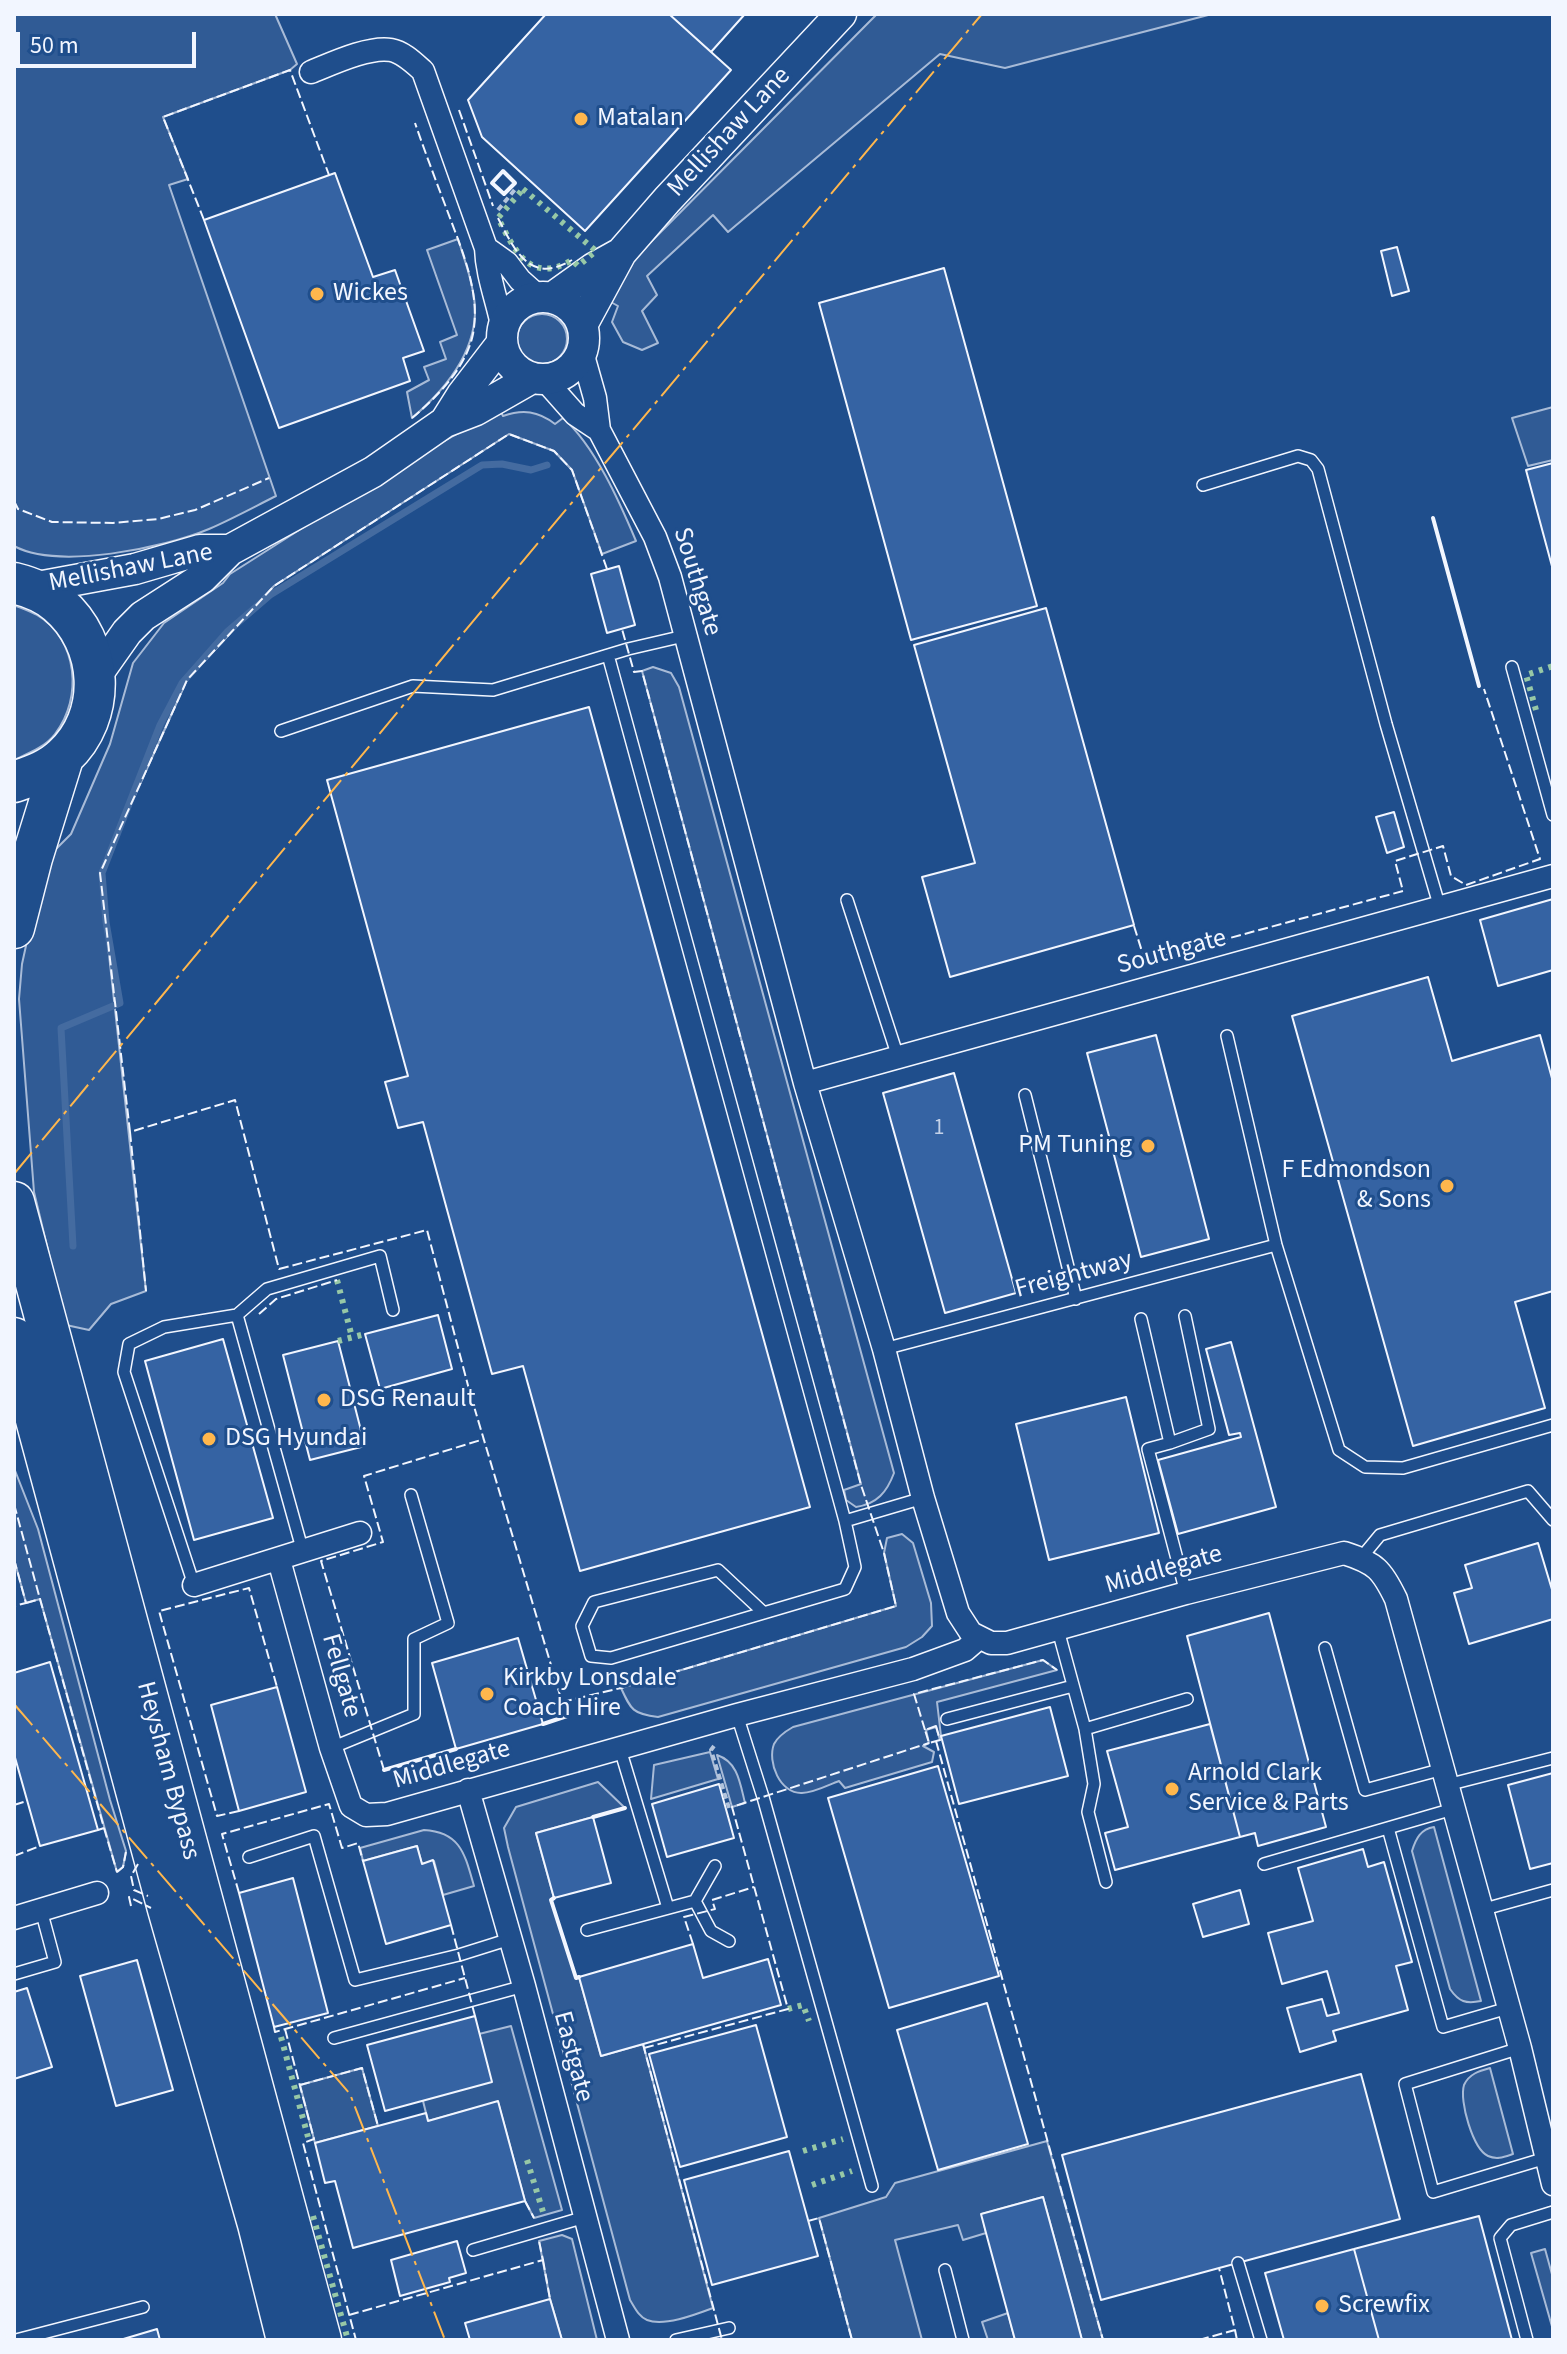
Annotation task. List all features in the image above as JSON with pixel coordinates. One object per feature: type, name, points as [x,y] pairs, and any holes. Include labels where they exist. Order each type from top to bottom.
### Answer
[{"type":"highway","points":[[14,782],[39,774],[63,758],[82,734],[93,706],[96,676],[90,648],[77,623],[57,603],[23,586]]},
{"type":"highway","points":[[14,928],[63,758]]},
{"type":"highway","name":"Heysham Bypass","points":[[14,1202],[321,2340]]},
{"type":"highway","name":"Heysham Bypass","points":[[14,1338],[168,1909],[258,2224],[287,2340]]},
{"type":"main road","name":"Mellishaw Lane","points":[[582,339],[621,253],[841,14]]},
{"type":"main road","name":"Mellishaw Lane","points":[[546,298],[621,253]]},
{"type":"main road","points":[[546,298],[572,309],[582,339],[576,363],[566,373],[538,379],[512,366],[505,355],[502,336],[507,318],[516,308],[527,301],[546,298]]},
{"type":"main road","name":"Mellishaw Lane","points":[[445,422],[502,336]]},
{"type":"main road","name":"Mellishaw Lane","points":[[96,676],[127,632],[143,616],[202,578],[230,550],[373,472],[445,422],[538,379]]},
{"type":"main road","name":"Mellishaw Lane","points":[[23,586],[135,569],[200,550],[230,550]]},
{"type":"street","points":[[311,72],[362,54],[391,50],[423,71],[486,248],[487,271],[498,302],[502,336]]},
{"type":"street","points":[[486,248],[507,263],[520,280],[546,298]]},
{"type":"street","name":"Southgate","points":[[582,339],[599,430],[655,537],[670,577],[805,1083],[884,1349],[923,1498],[958,1613],[971,1633],[979,1638]]},
{"type":"street","name":"Southgate","points":[[538,379],[575,414],[599,430]]},
{"type":"street","name":"Southgate","points":[[805,1083],[1553,876]]},
{"type":"street","points":[[194,1585],[360,1533]]},
{"type":"street","name":"Middlegate","points":[[351,1806],[366,1815],[387,1814],[737,1715],[913,1669],[965,1650],[979,1638],[991,1643],[1007,1643],[1344,1553],[1361,1558]]},
{"type":"street","points":[[1361,1558],[1383,1573],[1396,1599],[1520,2048],[1550,2171]]},
{"type":"street","name":"Fellgate","points":[[279,1560],[331,1748],[351,1806]]},
{"type":"street","name":"Eastgate","points":[[468,1790],[524,1986],[618,2340]]},
{"type":"street","points":[[14,1918],[97,1893]]},
{"type":"lane","points":[[1203,485],[1298,456],[1311,460],[1318,469],[1386,724],[1441,908]]},
{"type":"lane","points":[[281,731],[413,686],[493,690],[684,636]]},
{"type":"lane","points":[[608,655],[855,1567],[845,1589],[764,1613],[611,1658],[591,1656],[582,1626],[594,1602],[718,1570],[764,1613]]},
{"type":"lane","points":[[1512,667],[1553,815]]},
{"type":"lane","points":[[847,900],[898,1057]]},
{"type":"lane","points":[[1227,1036],[1276,1245],[1339,1450],[1365,1467],[1403,1468],[1553,1425]]},
{"type":"lane","points":[[1025,1095],[1076,1299]]},
{"type":"lane","name":"Freightway","points":[[884,1349],[1276,1245]]},
{"type":"lane","points":[[194,1585],[124,1372],[129,1344],[164,1327],[237,1315],[267,1289],[380,1256],[393,1310]]},
{"type":"lane","points":[[237,1315],[303,1552]]},
{"type":"lane","points":[[1185,1316],[1209,1429],[1148,1449],[1186,1593]]},
{"type":"lane","points":[[1141,1319],[1170,1443]]},
{"type":"lane","points":[[1361,1558],[1380,1535],[1528,1491],[1553,1520]]},
{"type":"lane","points":[[331,1748],[414,1714],[414,1639],[448,1623],[411,1495]]},
{"type":"lane","points":[[845,1521],[923,1498]]},
{"type":"lane","points":[[1058,1630],[1085,1729],[1094,1784],[1088,1812],[1106,1882]]},
{"type":"lane","points":[[1325,1648],[1365,1790],[1553,1758]]},
{"type":"lane","points":[[947,1719],[1073,1686]]},
{"type":"lane","points":[[1085,1729],[1187,1699]]},
{"type":"lane","points":[[737,1715],[763,1797],[872,2186]]},
{"type":"lane","points":[[620,1749],[668,1908]]},
{"type":"lane","points":[[1264,1864],[1453,1809]]},
{"type":"lane","points":[[1388,1828],[1443,2027],[1508,2008]]},
{"type":"lane","points":[[249,1857],[314,1836],[355,1980],[459,1955],[510,1939]]},
{"type":"lane","points":[[587,1930],[695,1901],[715,1866]]},
{"type":"lane","points":[[1481,1910],[1553,1890]]},
{"type":"lane","points":[[695,1901],[711,1931],[729,1941]]},
{"type":"lane","points":[[14,1974],[55,1962],[41,1910]]},
{"type":"lane","points":[[334,2038],[524,1986]]},
{"type":"lane","points":[[1520,2048],[1405,2084],[1433,2192],[1550,2171]]},
{"type":"lane","points":[[1527,2340],[1500,2238],[1511,2225],[1553,2212]]},
{"type":"lane","points":[[473,2250],[585,2217]]},
{"type":"lane","points":[[1238,2263],[1261,2340]]},
{"type":"lane","points":[[945,2270],[963,2340]]},
{"type":"lane","points":[[16,2340],[143,2307]]},
{"type":"lane","points":[[676,2340],[729,2328]]},
{"type":"path","points":[[492,216],[517,187]]},
{"type":"path","points":[[711,1750],[729,1808]]},
{"type":"shaded area","points":[[14,14],[275,14],[297,64],[290,70],[163,117],[188,179],[169,185],[276,496],[190,536],[139,549],[83,556],[33,553],[14,546]]},
{"type":"shaded area","points":[[877,14],[1212,14],[1005,68],[940,54],[728,232],[713,215],[647,276],[657,295],[642,311],[658,343],[642,350],[623,342],[612,322],[618,306],[609,301],[636,257]]},
{"type":"shaded area","points":[[458,239],[474,297],[471,339],[457,369],[412,418],[407,392],[429,380],[424,367],[446,359],[440,342],[457,335],[427,250]]},
{"type":"shaded area","points":[[542,314],[559,322],[567,339],[559,356],[542,364],[525,356],[517,339],[525,322]]},
{"type":"shaded area","points":[[1553,407],[1553,460],[1528,466],[1512,418]]},
{"type":"shaded area","points":[[500,410],[503,416],[524,412],[543,416],[555,424],[563,418],[596,459],[636,541],[602,554],[572,470],[554,451],[509,434],[274,586],[187,680],[100,873],[146,1291],[111,1304],[89,1330],[66,1325],[34,1192],[19,999],[22,964],[34,909],[52,853],[71,834],[110,744],[133,663],[164,623],[223,583],[230,574],[403,464]]},
{"type":"shaded area","points":[[14,605],[37,615],[61,639],[72,670],[72,687],[70,704],[55,734],[42,746],[14,760]]},
{"type":"shaded area","points":[[653,667],[671,673],[679,687],[894,1473],[880,1496],[856,1507],[846,1500],[844,1490],[861,1484],[642,671]]},
{"type":"shaded area","points":[[14,1468],[38,1529],[126,1851],[123,1867],[117,1872],[40,1599],[26,1603],[14,1559]]},
{"type":"shaded area","points":[[902,1534],[913,1543],[931,1603],[932,1626],[906,1647],[658,1717],[634,1710],[627,1701],[621,1688],[896,1606],[884,1553],[887,1538]]},
{"type":"shaded area","points":[[1043,1660],[1057,1670],[937,1702],[940,1740],[936,1727],[926,1730],[929,1743],[923,1746],[934,1752],[932,1762],[845,1788],[839,1781],[807,1793],[794,1792],[777,1776],[772,1759],[774,1744],[793,1727]]},
{"type":"shaded area","points":[[710,1752],[718,1779],[651,1799],[654,1765]]},
{"type":"shaded area","points":[[717,1755],[734,1768],[745,1803],[732,1807]]},
{"type":"shaded area","points":[[598,1782],[625,1808],[536,1833],[554,1898],[551,1900],[576,1977],[579,1977],[601,2056],[643,2044],[713,2308],[671,2321],[644,2319],[630,2300],[504,1828],[516,1807]]},
{"type":"shaded area","points":[[1434,1827],[1481,2001],[1463,2001],[1450,1989],[1412,1851],[1420,1835]]},
{"type":"shaded area","points":[[424,1830],[454,1840],[464,1855],[474,1886],[443,1895],[434,1861],[422,1864],[417,1846],[363,1861],[360,1848]]},
{"type":"shaded area","points":[[511,2026],[562,2210],[534,2218],[525,2201],[498,2102],[428,2121],[423,2101],[479,2034]]},
{"type":"shaded area","points":[[362,2068],[378,2126],[315,2143],[300,2085]]},
{"type":"shaded area","points":[[1490,2068],[1513,2154],[1500,2158],[1482,2152],[1468,2124],[1464,2102],[1466,2081]]},
{"type":"shaded area","points":[[1047,2141],[1103,2340],[1082,2340],[1043,2197],[982,2214],[986,2233],[963,2240],[958,2225],[895,2240],[922,2340],[852,2340],[819,2218],[886,2197],[895,2183]]},
{"type":"shaded area","points":[[562,2235],[572,2239],[597,2340],[562,2340],[550,2299],[539,2241]]},
{"type":"shaded area","points":[[1545,2249],[1553,2278],[1553,2330],[1531,2253]]},
{"type":"shaded area","points":[[1008,2313],[1015,2340],[988,2340],[982,2322]]},
{"type":"building","name":"Matalan","points":[[546,14],[669,14],[731,70],[585,231],[482,137],[468,100]]},
{"type":"building","points":[[669,14],[745,14],[711,52]]},
{"type":"building","name":"Wickes","points":[[335,173],[373,277],[395,270],[424,351],[403,358],[410,381],[279,428],[204,220]]},
{"type":"building","points":[[1397,247],[1409,291],[1392,296],[1381,251]]},
{"type":"building","points":[[944,268],[1037,606],[911,640],[819,303]]},
{"type":"building","points":[[1553,463],[1553,570],[1526,470]]},
{"type":"building","points":[[619,566],[635,625],[607,633],[591,574]]},
{"type":"building","points":[[1046,608],[1134,925],[950,977],[922,877],[975,863],[914,645]]},
{"type":"building","points":[[589,707],[810,1507],[580,1571],[523,1366],[492,1374],[423,1122],[398,1128],[385,1082],[408,1076],[327,780]]},
{"type":"building","points":[[1394,812],[1404,847],[1387,853],[1376,817]]},
{"type":"building","points":[[1553,899],[1553,970],[1498,986],[1480,920]]},
{"type":"building","name":"F Edmondson & Sons","points":[[1428,977],[1452,1061],[1540,1035],[1553,1082],[1553,1291],[1515,1302],[1545,1408],[1413,1446],[1292,1016]]},
{"type":"building","name":"PM Tuning","points":[[1156,1035],[1209,1239],[1141,1257],[1087,1053]]},
{"type":"building","points":[[954,1073],[1016,1293],[945,1313],[883,1093]]},
{"type":"building","points":[[438,1315],[452,1369],[380,1389],[365,1334]]},
{"type":"building","name":"DSG Hyundai","points":[[223,1339],[273,1518],[194,1540],[145,1361]]},
{"type":"building","name":"DSG Renault","points":[[338,1341],[365,1446],[310,1460],[283,1355]]},
{"type":"building","points":[[1231,1342],[1276,1507],[1178,1534],[1158,1460],[1241,1437],[1240,1433],[1229,1435],[1206,1349]]},
{"type":"building","points":[[1126,1397],[1159,1533],[1049,1560],[1016,1424]]},
{"type":"building","points":[[1538,1543],[1553,1593],[1553,1619],[1469,1644],[1454,1593],[1472,1588],[1465,1565]]},
{"type":"building","points":[[1269,1613],[1326,1827],[1258,1846],[1255,1833],[1240,1837],[1187,1636]]},
{"type":"building","name":"Kirkby Lonsdale Coach Hire","points":[[518,1638],[543,1724],[456,1749],[432,1663]]},
{"type":"building","points":[[50,1662],[98,1830],[40,1846],[14,1754],[14,1673]]},
{"type":"building","points":[[277,1687],[306,1792],[239,1811],[211,1705]]},
{"type":"building","points":[[1050,1707],[1068,1776],[959,1804],[941,1736]]},
{"type":"building","name":"Arnold Clark Service & Parts","points":[[1210,1724],[1240,1837],[1115,1870],[1105,1833],[1128,1827],[1107,1751]]},
{"type":"building","points":[[938,1766],[999,1976],[889,2008],[828,1798]]},
{"type":"building","points":[[1553,1773],[1553,1863],[1530,1869],[1508,1785]]},
{"type":"building","points":[[719,1784],[734,1838],[667,1857],[652,1804]]},
{"type":"building","points":[[593,1817],[611,1883],[554,1898],[536,1833]]},
{"type":"building","points":[[417,1846],[422,1864],[433,1860],[451,1925],[386,1944],[363,1861]]},
{"type":"building","points":[[1363,1849],[1368,1867],[1384,1862],[1412,1962],[1396,1966],[1408,2010],[1333,2031],[1336,2041],[1300,2052],[1287,2008],[1322,1999],[1327,2016],[1339,2013],[1327,1971],[1282,1984],[1268,1933],[1313,1921],[1298,1868]]},
{"type":"building","points":[[293,1878],[328,2013],[274,2027],[239,1893]]},
{"type":"building","points":[[1240,1890],[1249,1924],[1203,1937],[1193,1904]]},
{"type":"building","points":[[693,1944],[703,1978],[768,1959],[781,2005],[601,2056],[579,1977]]},
{"type":"building","points":[[137,1960],[173,2090],[116,2106],[80,1976]]},
{"type":"building","points":[[27,1988],[52,2067],[14,2079],[14,1992]]},
{"type":"building","points":[[987,2003],[1028,2144],[938,2170],[897,2030]]},
{"type":"building","points":[[475,2016],[492,2082],[385,2111],[367,2045]]},
{"type":"building","points":[[756,2025],[787,2137],[680,2167],[649,2054]]},
{"type":"building","points":[[1361,2074],[1400,2219],[1101,2300],[1062,2155]]},
{"type":"building","points":[[498,2101],[525,2201],[353,2248],[335,2181],[325,2183],[315,2143],[426,2113],[428,2121]]},
{"type":"building","points":[[789,2151],[818,2256],[712,2285],[684,2180]]},
{"type":"building","points":[[1043,2197],[1082,2340],[1015,2340],[981,2214]]},
{"type":"building","points":[[1479,2216],[1512,2340],[1379,2340],[1354,2249]]},
{"type":"building","points":[[457,2241],[466,2273],[449,2278],[450,2282],[400,2296],[391,2260]]},
{"type":"building","name":"Screwfix","points":[[1354,2249],[1379,2340],[1284,2340],[1265,2273]]},
{"type":"building","points":[[550,2299],[562,2340],[470,2340],[465,2323]]},
{"type":"building","points":[[157,2329],[160,2340],[120,2340]]},
{"type":"waterway","points":[[73,1246],[61,1028],[120,1003],[106,922],[102,873],[160,725],[182,683],[227,632],[270,595],[482,465],[502,464],[531,470],[547,465]]},
{"type":"hedge","points":[[523,189],[596,251],[578,266],[572,260],[545,269],[526,261],[498,218],[523,189]]},
{"type":"hedge","points":[[1536,710],[1526,675],[1553,666]]},
{"type":"hedge","points":[[337,1280],[352,1337]]},
{"type":"hedge","points":[[338,1341],[365,1334]]},
{"type":"hedge","points":[[788,2009],[803,2005],[809,2021]]},
{"type":"hedge","points":[[281,2037],[308,2137]]},
{"type":"hedge","points":[[803,2151],[843,2139]]},
{"type":"hedge","points":[[527,2160],[544,2215]]},
{"type":"hedge","points":[[812,2185],[852,2171]]},
{"type":"hedge","points":[[313,2216],[348,2340]]},
{"type":"fence","points":[[204,220],[163,117],[290,70],[329,175]]},
{"type":"fence","points":[[459,110],[493,206]]},
{"type":"fence","points":[[412,418],[440,391],[464,359],[475,318],[472,286],[463,255],[415,123]]},
{"type":"fence","points":[[498,218],[526,261],[545,269],[572,260]]},
{"type":"fence","points":[[607,569],[572,470],[554,451],[509,434],[274,586],[187,680],[100,873],[130,1132],[235,1100],[279,1269],[427,1230],[470,1393],[562,1702],[621,1688],[896,1606],[642,671],[634,672],[622,629]]},
{"type":"fence","points":[[14,501],[18,509],[52,522],[113,523],[158,519],[195,510],[269,478]]},
{"type":"fence","points":[[1134,926],[1145,961],[1403,891],[1395,861],[1443,846],[1451,876],[1466,885],[1540,859],[1484,689]]},
{"type":"fence","points":[[130,1132],[146,1291]]},
{"type":"fence","points":[[259,1314],[276,1299],[337,1280]]},
{"type":"fence","points":[[384,1770],[321,1561],[383,1542],[364,1476],[484,1439]]},
{"type":"fence","points":[[14,1504],[40,1599]]},
{"type":"fence","points":[[14,1559],[26,1603],[14,1606]]},
{"type":"fence","points":[[239,1811],[217,1816],[159,1611],[249,1588],[277,1687]]},
{"type":"fence","points":[[26,1603],[40,1599],[104,1828],[98,1830]]},
{"type":"fence","points":[[925,1730],[914,1694],[1043,1660],[1057,1670]]},
{"type":"fence","points":[[562,1702],[567,1716]]},
{"type":"fence","points":[[936,1726],[940,1740],[929,1743],[925,1730],[936,1726]]},
{"type":"fence","points":[[936,1741],[1103,2340]]},
{"type":"fence","points":[[644,2048],[788,2009],[732,1807],[929,1743]]},
{"type":"fence","points":[[14,1805],[27,1801]]},
{"type":"fence","points":[[239,1893],[222,1834],[329,1804],[342,1848],[358,1843],[363,1861]]},
{"type":"fence","points":[[104,1828],[117,1872]]},
{"type":"fence","points":[[14,1856],[40,1846]]},
{"type":"fence","points":[[117,1872],[123,1867],[126,1852]]},
{"type":"fence","points":[[138,1864],[131,1876],[134,1890],[148,1896]]},
{"type":"fence","points":[[693,1944],[684,1917],[715,1909],[712,1900],[754,1887]]},
{"type":"fence","points":[[131,1906],[129,1897],[151,1908]]},
{"type":"fence","points":[[451,1925],[475,2016]]},
{"type":"fence","points":[[274,2027],[275,2032],[465,1978]]},
{"type":"fence","points":[[285,2029],[314,2139],[303,2143],[356,2340]]},
{"type":"fence","points":[[643,2044],[722,2340]]},
{"type":"fence","points":[[300,2085],[362,2068],[378,2126]]},
{"type":"fence","points":[[525,2201],[534,2218]]},
{"type":"fence","points":[[808,2221],[819,2218],[852,2340]]},
{"type":"fence","points":[[349,2315],[543,2260],[539,2241]]},
{"type":"fence","points":[[543,2260],[550,2299]]},
{"type":"fence","points":[[1199,2340],[1235,2330],[1219,2268]]},
{"type":"fence","points":[[1235,2330],[1237,2340]]},
{"type":"wall","points":[[503,171],[515,183],[504,194],[492,183],[503,171]]},
{"type":"wall","points":[[1433,518],[1479,686]]},
{"type":"wall","points":[[543,1724],[567,1716]]},
{"type":"wall","points":[[384,1770],[456,1749]]},
{"type":"wall","points":[[593,1817],[625,1808]]},
{"type":"wall","points":[[554,1898],[551,1900],[576,1978],[579,1977]]},
{"type":"power","points":[[14,1174],[982,14]]},
{"type":"power","points":[[14,1704],[350,2094],[445,2340]]},
{"type":"place","name":"Matalan","points":[[581,119]]},
{"type":"place","name":"Wickes","points":[[317,294]]},
{"type":"place","name":"PM Tuning","points":[[1148,1146]]},
{"type":"place","name":"F Edmondson & Sons","points":[[1447,1186]]},
{"type":"place","name":"DSG Renault","points":[[324,1400]]},
{"type":"place","name":"DSG Hyundai","points":[[209,1439]]},
{"type":"place","name":"Kirkby Lonsdale Coach Hire","points":[[487,1694]]},
{"type":"place","name":"Arnold Clark Service & Parts","points":[[1172,1789]]},
{"type":"place","name":"Screwfix","points":[[1322,2306]]}]
